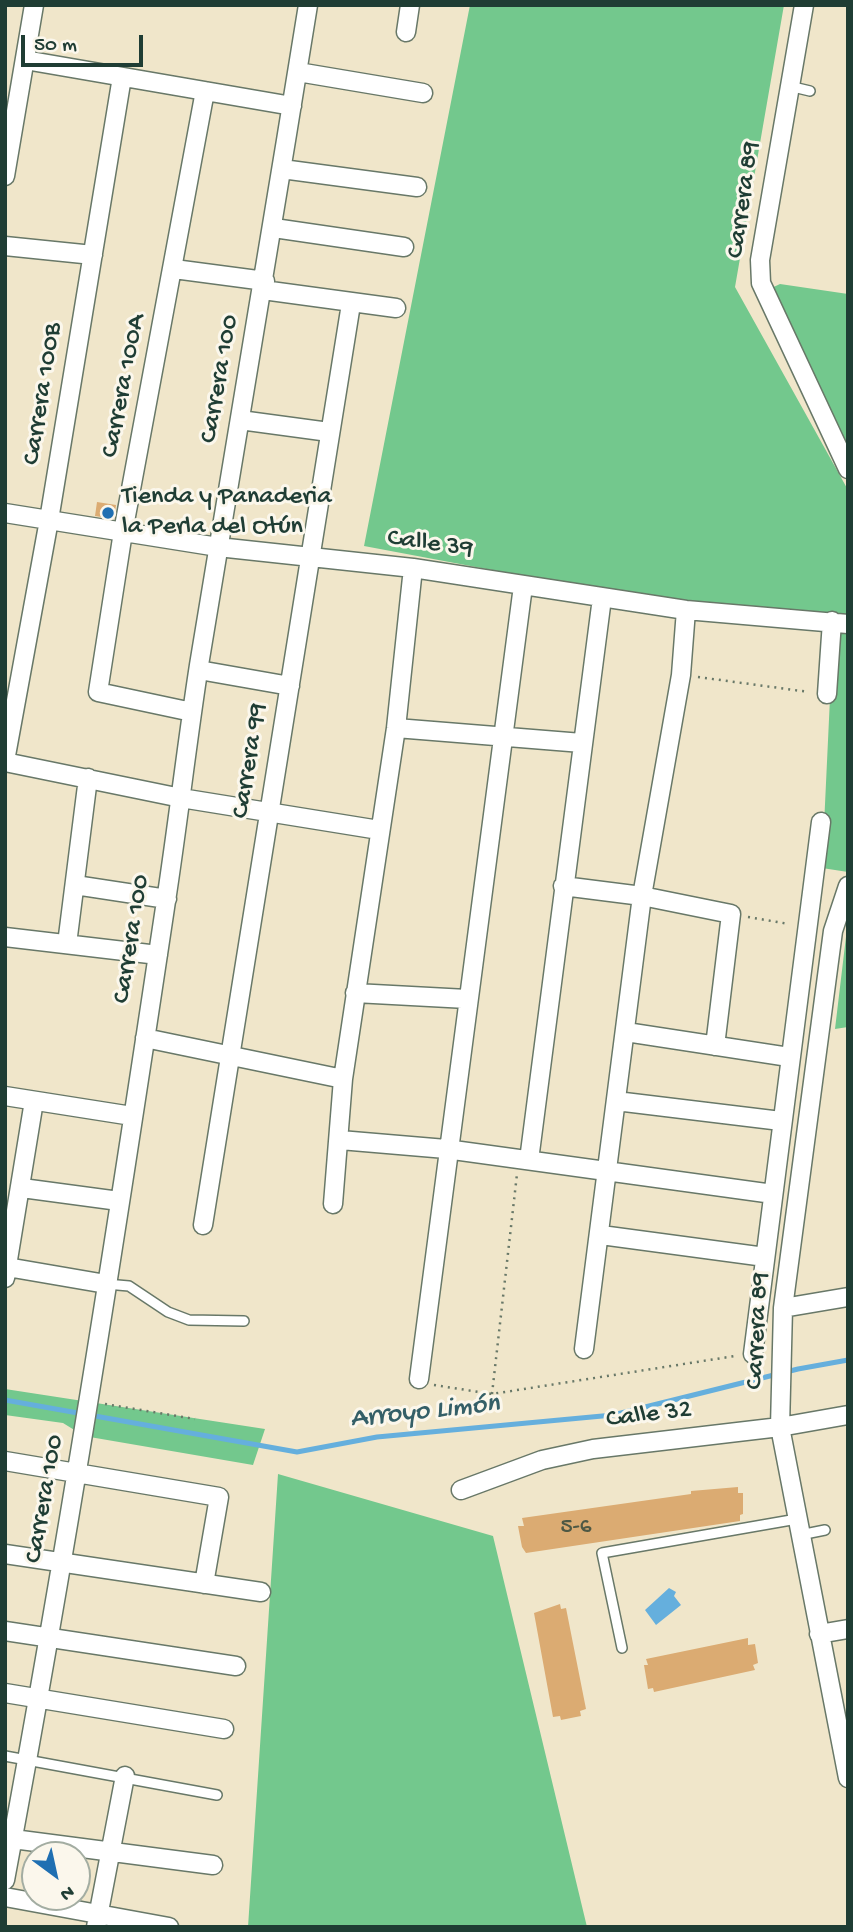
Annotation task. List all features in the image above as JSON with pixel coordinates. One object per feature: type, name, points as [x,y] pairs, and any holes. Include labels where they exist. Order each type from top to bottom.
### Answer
[{"type":"street","points":[[5,176],[34,5]]},
{"type":"street","name":"Carrera 100","points":[[5,1880],[13,1839],[11,1802],[26,1760],[40,1699],[84,1436],[167,899],[192,712],[274,228],[308,5]]},
{"type":"street","points":[[406,32],[410,5]]},
{"type":"street","name":"Carrera 89","points":[[804,5],[760,260],[761,283],[848,469]]},
{"type":"street","points":[[25,60],[292,106]]},
{"type":"street","points":[[298,72],[423,93]]},
{"type":"street","name":"Carrera 100B","points":[[5,761],[49,520],[122,77]]},
{"type":"street","name":"Carrera 100A","points":[[192,712],[98,692],[123,532],[205,91]]},
{"type":"street","points":[[282,169],[417,187]]},
{"type":"street","points":[[274,228],[404,247]]},
{"type":"street","points":[[5,246],[93,255]]},
{"type":"street","points":[[174,269],[351,304],[396,308]]},
{"type":"street","name":"Carrera 99","points":[[203,1225],[328,432],[351,304]]},
{"type":"street","points":[[240,420],[328,432]]},
{"type":"street","name":"Calle 39","points":[[5,513],[218,547],[413,568],[686,610],[840,623]]},
{"type":"street","points":[[333,1203],[343,1079],[396,728],[413,568]]},
{"type":"street","points":[[418,1379],[446,1149],[523,586]]},
{"type":"street","points":[[524,1160],[602,598]]},
{"type":"street","points":[[584,1349],[601,1235],[642,896],[681,675],[686,610]]},
{"type":"street","points":[[827,694],[840,623]]},
{"type":"street","points":[[199,670],[290,686]]},
{"type":"street","points":[[396,728],[582,743]]},
{"type":"street","points":[[5,761],[181,799],[379,830]]},
{"type":"street","points":[[67,944],[88,778]]},
{"type":"street","points":[[753,1354],[821,822]]},
{"type":"street","points":[[75,885],[167,899]]},
{"type":"street","points":[[563,886],[642,896],[731,914],[715,1046]]},
{"type":"street","name":"Carrera 89","points":[[848,886],[833,931],[783,1308],[780,1421],[798,1527],[848,1778]]},
{"type":"street","points":[[5,937],[158,955]]},
{"type":"street","points":[[355,993],[467,999]]},
{"type":"street","points":[[626,1032],[789,1057]]},
{"type":"street","points":[[145,1038],[343,1079]]},
{"type":"street","points":[[5,1096],[132,1116]]},
{"type":"street","points":[[34,1101],[22,1188],[6,1273],[106,1284]]},
{"type":"street","points":[[616,1101],[781,1121]]},
{"type":"street","points":[[340,1140],[446,1149],[772,1194]]},
{"type":"street","points":[[22,1188],[119,1201]]},
{"type":"street","points":[[601,1235],[765,1257]]},
{"type":"street","points":[[783,1308],[848,1297]]},
{"type":"street","name":"Calle 32","points":[[461,1490],[542,1460],[593,1449],[780,1421],[848,1415]]},
{"type":"street","points":[[5,1461],[219,1497],[204,1584]]},
{"type":"street","points":[[5,1554],[261,1592]]},
{"type":"street","points":[[819,1634],[848,1629]]},
{"type":"street","points":[[5,1631],[236,1666]]},
{"type":"street","points":[[5,1693],[224,1729]]},
{"type":"street","points":[[97,1920],[125,1776]]},
{"type":"street","points":[[13,1839],[213,1865]]},
{"type":"street","points":[[5,1896],[97,1920],[169,1927]]},
{"type":"lane","points":[[789,86],[810,91]]},
{"type":"lane","points":[[106,1284],[129,1286],[168,1312],[189,1320],[244,1321]]},
{"type":"lane","points":[[622,1648],[602,1553],[798,1527],[825,1530]]},
{"type":"lane","points":[[5,1756],[217,1795]]},
{"type":"path","points":[[681,675],[827,694]]},
{"type":"path","points":[[731,914],[806,927]]},
{"type":"path","points":[[492,1394],[524,1160]]},
{"type":"path","points":[[418,1379],[425,1384],[492,1394],[753,1354]]},
{"type":"path","points":[[88,1397],[100,1403],[195,1419]]},
{"type":"green space","points":[[470,5],[784,5],[735,287],[848,490],[848,872],[822,868],[833,634],[364,546]]},
{"type":"green space","points":[[780,284],[848,294],[848,469],[763,292]]},
{"type":"green space","points":[[848,920],[848,1027],[835,1029]]},
{"type":"green space","points":[[5,1389],[265,1429],[253,1465],[84,1436],[63,1423],[5,1415]]},
{"type":"green space","points":[[278,1474],[493,1536],[587,1927],[248,1927]]},
{"type":"water","points":[[669,1588],[676,1592],[674,1596],[681,1605],[656,1625],[645,1610]]},
{"type":"building","points":[[97,502],[116,505],[114,519],[95,516]]},
{"type":"building","points":[[738,1487],[738,1493],[743,1493],[743,1514],[740,1515],[740,1521],[526,1553],[522,1547],[518,1526],[524,1526],[522,1518],[691,1494],[691,1491]]},
{"type":"building","points":[[560,1604],[561,1609],[566,1608],[586,1709],[580,1711],[581,1716],[561,1720],[560,1716],[553,1717],[534,1613]]},
{"type":"building","points":[[748,1638],[748,1645],[755,1644],[758,1663],[753,1665],[755,1670],[654,1692],[653,1688],[648,1689],[644,1665],[648,1665],[646,1659]]},
{"type":"waterway","name":"Arroyo Limón","points":[[5,1400],[297,1452],[377,1437],[613,1415],[798,1369],[848,1360]]},
{"type":"place","name":"Tienda y Panaderia la Perla del Otún","points":[[108,513]]}]
